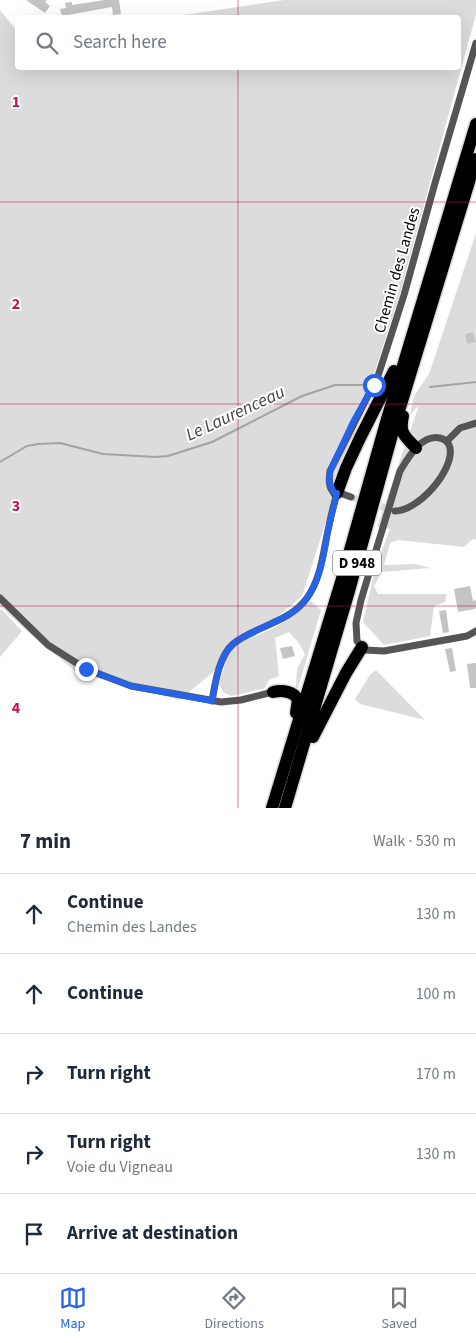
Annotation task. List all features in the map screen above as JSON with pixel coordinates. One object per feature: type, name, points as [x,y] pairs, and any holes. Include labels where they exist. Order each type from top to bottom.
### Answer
[{"type":"highway","name":"D 948","points":[[272,808],[341,582],[408,347],[476,124]]},
{"type":"highway","name":"D 948","points":[[285,808],[408,381],[476,159]]},
{"type":"highway","points":[[337,493],[360,438],[387,387],[401,354],[408,347]]},
{"type":"highway","points":[[408,381],[409,393],[401,430],[416,448]]},
{"type":"highway","points":[[304,745],[313,738],[346,673],[362,647]]},
{"type":"highway","points":[[273,692],[287,692],[295,695],[298,700],[284,750],[286,763]]},
{"type":"street","name":"Chemin des Landes","points":[[337,493],[331,490],[329,481],[330,471],[378,376],[404,295],[476,43]]},
{"type":"street","points":[[446,441],[460,428],[476,423]]},
{"type":"street","points":[[396,511],[412,507],[427,494],[439,479],[449,458],[449,446],[446,441],[438,437],[422,443],[404,464],[396,481],[361,600],[356,629],[357,641],[369,651],[384,651],[467,636],[476,631]]},
{"type":"street","points":[[212,701],[220,665],[232,645],[283,618],[296,610],[306,600],[316,583],[322,565],[337,493],[351,497]]},
{"type":"street","points":[[0,598],[48,645],[86,669],[131,686],[212,701],[241,700],[273,692]]},
{"type":"shaded area","points":[[284,0],[476,0],[476,14],[461,69],[461,15],[184,15]]},
{"type":"shaded area","points":[[0,10],[15,29],[15,70],[461,70],[399,297],[302,596],[254,637],[278,626],[311,601],[321,610],[298,688],[296,688],[297,669],[305,654],[289,632],[275,638],[279,676],[269,680],[265,688],[232,696],[224,693],[219,684],[226,661],[180,700],[76,672],[0,606]]},
{"type":"shaded area","points":[[476,233],[476,540],[473,539],[464,547],[398,540],[390,543],[384,565],[415,564],[430,568],[382,572],[374,586],[378,594],[447,594],[445,602],[434,606],[430,636],[384,645],[363,622],[376,566],[390,529],[377,527],[419,405],[410,415],[414,396],[429,374]]},
{"type":"shaded area","points":[[0,610],[22,631],[0,657]]},
{"type":"shaded area","points":[[376,670],[425,720],[360,704],[355,699],[370,675]]},
{"type":"building","points":[[26,0],[47,0],[45,2],[50,6],[45,13]]},
{"type":"building","points":[[104,0],[119,0],[121,14],[113,15],[112,7],[62,15],[60,9],[66,8],[65,3],[72,2],[72,5]]},
{"type":"building","points":[[473,332],[476,342],[467,344],[465,334]]},
{"type":"building","points":[[470,586],[473,601],[476,600],[476,607],[475,609],[458,612],[454,589]]},
{"type":"building","points":[[446,610],[449,632],[443,633],[439,611]]},
{"type":"building","points":[[292,646],[295,656],[283,659],[280,648]]},
{"type":"building","points":[[452,648],[456,671],[450,672],[445,649]]},
{"type":"building","points":[[476,663],[476,688],[470,688],[467,664]]},
{"type":"waterway","name":"Le Laurenceau","points":[[430,387],[476,382]]},
{"type":"waterway","name":"Le Laurenceau","points":[[0,462],[27,446],[60,443],[103,454],[168,456],[212,442],[302,396],[335,385],[364,385]]},
{"type":"tunnel","points":[[351,497],[393,510]]},
{"type":"route","points":[[86,669],[131,686],[212,701],[220,665],[232,645],[296,610],[306,600],[316,583],[322,565],[337,493],[331,490],[329,481],[330,471],[353,422],[374,385]]}]
